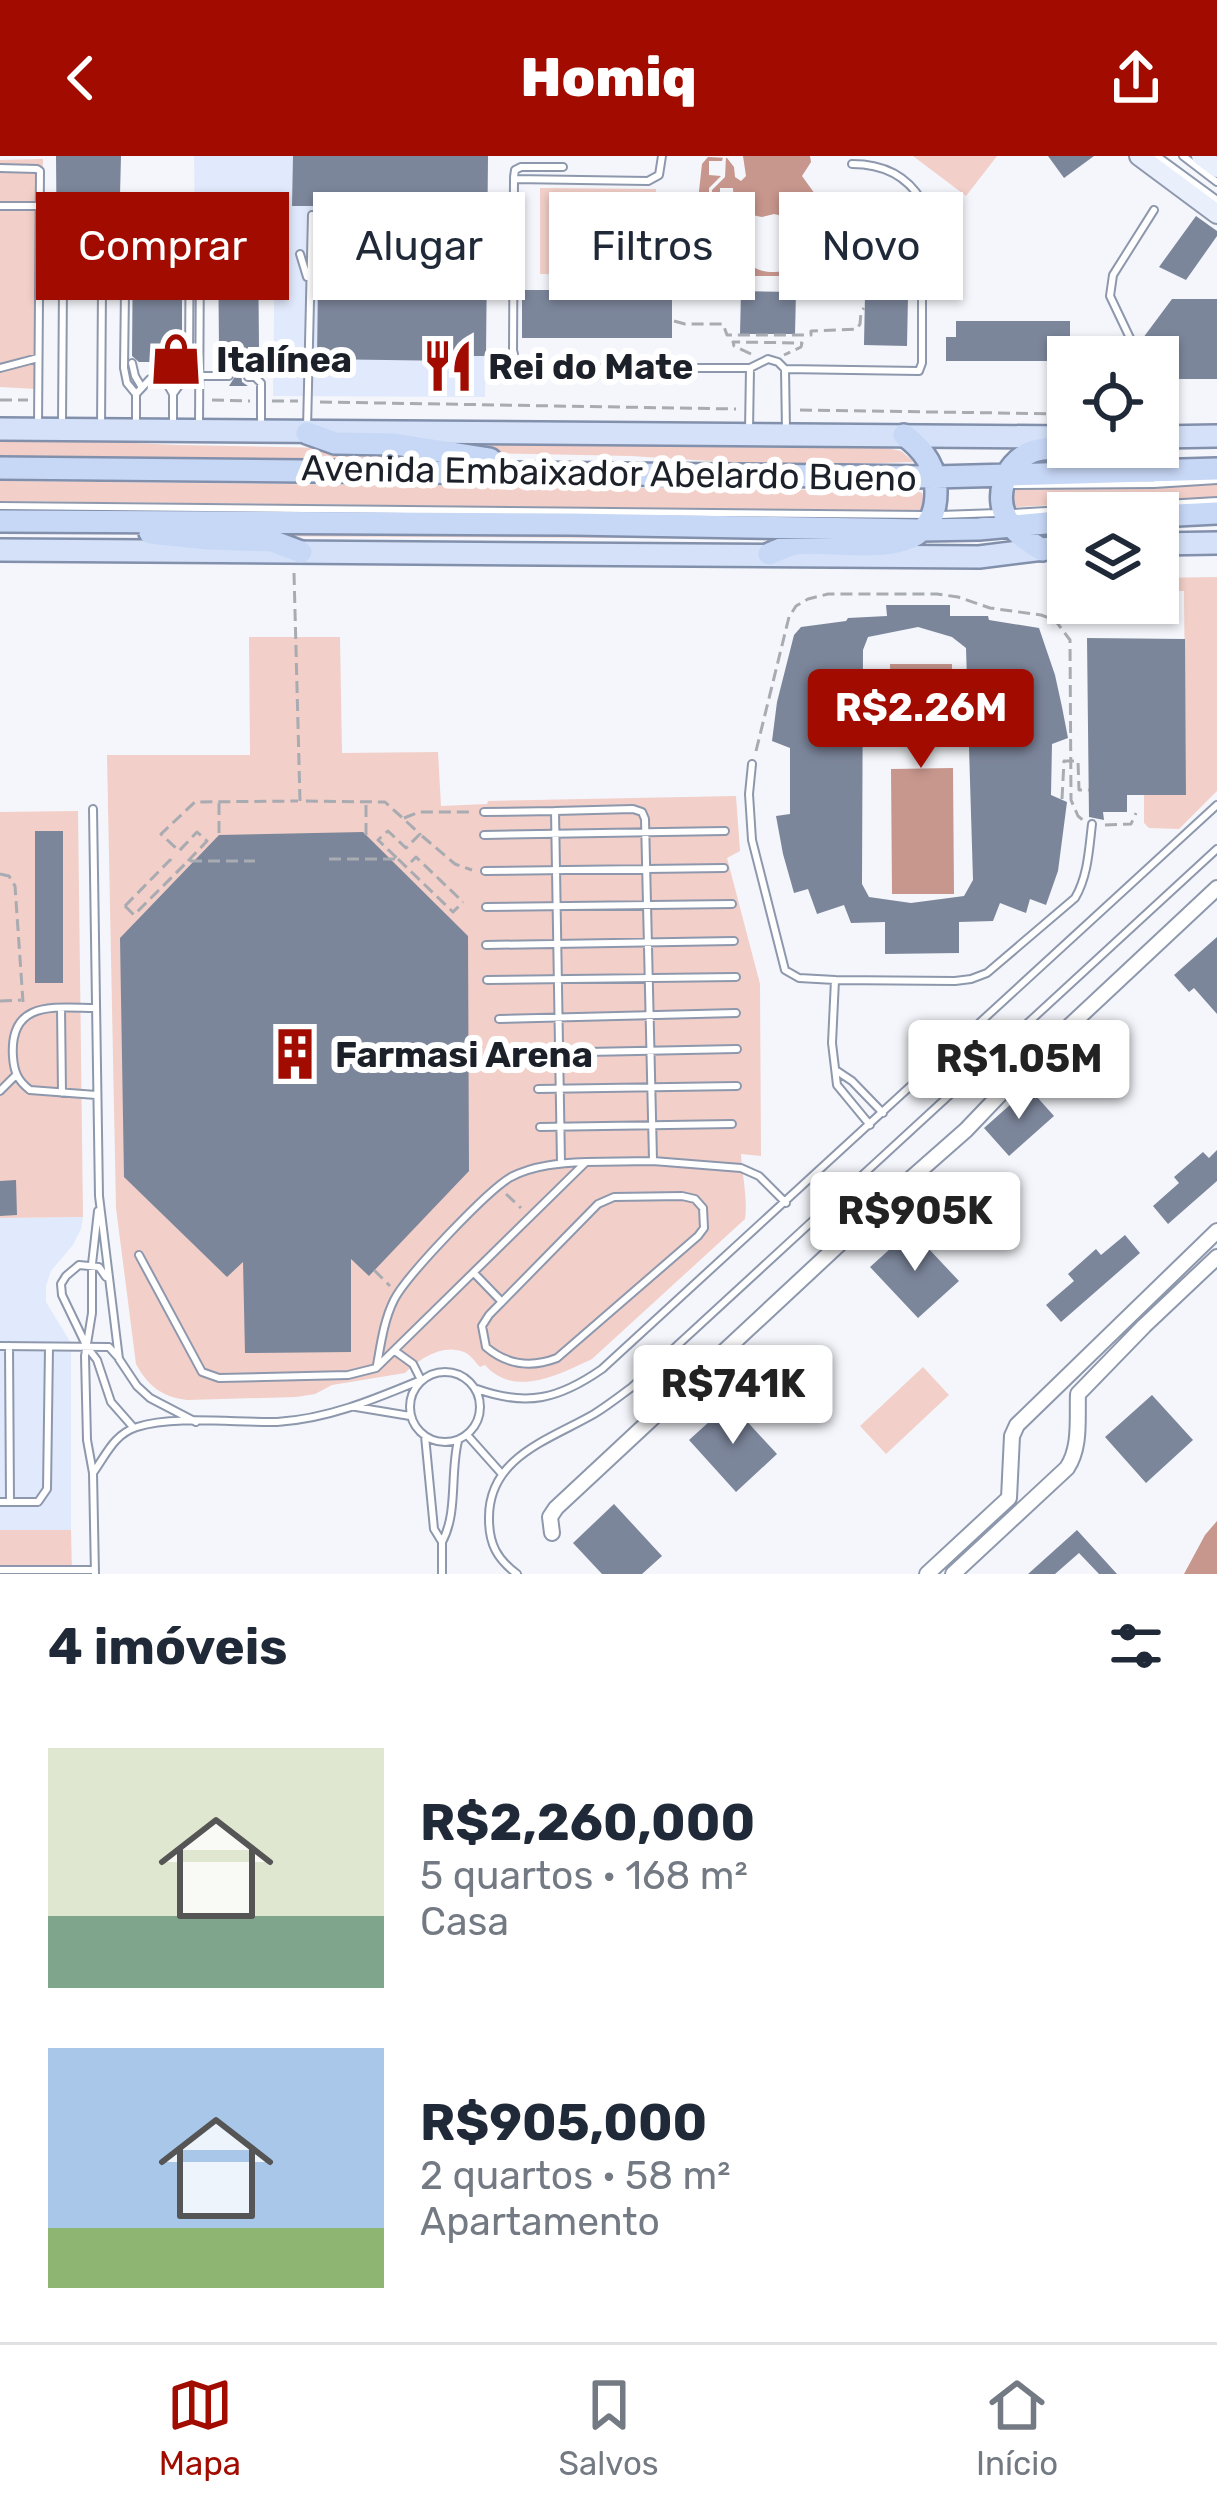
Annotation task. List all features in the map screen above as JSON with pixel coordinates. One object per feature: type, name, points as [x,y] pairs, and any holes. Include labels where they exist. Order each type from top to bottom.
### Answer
[{"type":"highway","points":[[308,433],[335,443],[394,444],[480,458],[607,461],[676,472]]},
{"type":"highway","points":[[769,554],[798,544],[888,545],[908,540],[926,523],[936,496],[935,476],[918,446],[904,435]]},
{"type":"highway","points":[[1042,550],[1008,520],[1004,480],[1016,461],[1047,448]]},
{"type":"highway","name":"Avenida Embaixador Abelardo Bueno","points":[[0,472],[676,472],[1004,480],[1217,470]]},
{"type":"highway","points":[[1179,515],[1217,513]]},
{"type":"highway","name":"Avenida Embaixador Abelardo Bueno","points":[[0,524],[1047,521]]},
{"type":"highway","points":[[0,524],[19,530],[272,541],[298,559]]},
{"type":"main road","points":[[1201,156],[1217,168]]},
{"type":"main road","points":[[1149,158],[1217,214]]},
{"type":"main road","name":"Avenida Embaixador Abelardo Bueno","points":[[0,429],[1047,437]]},
{"type":"main road","points":[[1179,433],[1217,436]]},
{"type":"main road","points":[[1179,544],[1217,543]]},
{"type":"main road","points":[[0,550],[298,559],[769,554],[980,557],[1047,549]]},
{"type":"street","points":[[552,1533],[550,1517],[556,1508],[966,1130],[1030,1063],[1217,888]]},
{"type":"street","points":[[927,1574],[1009,1498],[1012,1436],[1017,1425],[1217,1232]]},
{"type":"street","points":[[1061,1383],[1063,1395],[1078,1394],[1217,1257]]},
{"type":"street","points":[[953,1574],[1067,1468],[1074,1457],[1078,1394]]},
{"type":"street","points":[[1009,1498],[1022,1509]]},
{"type":"lane","points":[[514,179],[648,181],[659,175],[662,156]]},
{"type":"lane","points":[[1183,156],[1217,182]]},
{"type":"lane","points":[[1149,158],[1217,200]]},
{"type":"lane","points":[[852,164],[882,166],[917,192]]},
{"type":"lane","points":[[563,167],[521,166],[515,170],[516,363],[531,368],[750,368],[768,359],[785,370],[786,435]]},
{"type":"lane","points":[[0,168],[39,169],[40,192]]},
{"type":"lane","points":[[0,206],[36,206]]},
{"type":"lane","points":[[136,394],[124,368],[127,210],[134,206],[190,207],[189,362],[185,377],[171,390]]},
{"type":"lane","points":[[1129,336],[1110,296],[1113,274],[1154,210]]},
{"type":"lane","points":[[308,433],[312,215]]},
{"type":"lane","points":[[300,254],[309,286]]},
{"type":"lane","points":[[62,430],[63,284],[68,280],[98,281],[102,287],[101,430]]},
{"type":"lane","points":[[38,430],[39,300]]},
{"type":"lane","points":[[199,431],[200,300]]},
{"type":"lane","points":[[785,370],[920,370],[922,300]]},
{"type":"lane","points":[[0,368],[38,358]]},
{"type":"lane","points":[[132,363],[142,386]]},
{"type":"lane","points":[[173,431],[171,390],[181,364]]},
{"type":"lane","points":[[749,435],[750,368]]},
{"type":"lane","points":[[199,376],[229,376]]},
{"type":"lane","points":[[248,376],[259,379],[261,432]]},
{"type":"lane","points":[[136,431],[136,394],[146,381],[156,379],[171,390]]},
{"type":"lane","points":[[0,472],[843,486]]},
{"type":"lane","points":[[1004,480],[1154,484],[1217,480]]},
{"type":"lane","points":[[1008,520],[1217,500]]},
{"type":"lane","points":[[0,506],[926,523]]},
{"type":"lane","points":[[752,764],[752,840],[784,970],[799,978],[955,981],[987,973],[1075,898],[1086,869],[1092,824]]},
{"type":"lane","points":[[476,1389],[535,1400],[586,1381],[1217,806]]},
{"type":"lane","points":[[93,809],[99,1196],[119,1359]]},
{"type":"lane","points":[[555,811],[561,1163]]},
{"type":"lane","points":[[484,812],[642,812],[653,1161]]},
{"type":"lane","points":[[484,835],[725,831]]},
{"type":"lane","points":[[517,1574],[502,1563],[489,1540],[488,1511],[501,1473],[518,1457],[595,1414],[632,1387],[1217,849]]},
{"type":"lane","points":[[485,871],[724,868]]},
{"type":"lane","points":[[485,907],[732,904]]},
{"type":"lane","points":[[486,945],[734,941]]},
{"type":"lane","points":[[487,980],[736,977]]},
{"type":"lane","points":[[835,980],[832,1043],[840,1090],[870,1125]]},
{"type":"lane","points":[[61,1007],[62,1093]]},
{"type":"lane","points":[[96,1008],[35,1010],[24,1016],[13,1036],[16,1075],[30,1090],[97,1095]]},
{"type":"lane","points":[[499,1019],[736,1013]]},
{"type":"lane","points":[[537,1053],[737,1049]]},
{"type":"lane","points":[[836,1071],[883,1113]]},
{"type":"lane","points":[[0,1091],[16,1075]]},
{"type":"lane","points":[[538,1089],[737,1086]]},
{"type":"lane","points":[[540,1127],[732,1124]]},
{"type":"lane","points":[[376,1368],[395,1297],[497,1187],[519,1173],[586,1162],[741,1168],[758,1176],[786,1203]]},
{"type":"lane","points":[[139,1255],[209,1377],[348,1375],[376,1368],[395,1351],[586,1162]]},
{"type":"lane","points":[[0,1570],[95,1572],[87,1347],[99,1196]]},
{"type":"lane","points":[[682,1196],[695,1199],[703,1208],[704,1228],[698,1236],[557,1358],[543,1364],[508,1362],[485,1347],[482,1326],[502,1302],[598,1204],[614,1197],[682,1196]]},
{"type":"lane","points":[[108,1280],[99,1267],[79,1265],[61,1284],[62,1295],[102,1370],[111,1402],[134,1427]]},
{"type":"lane","points":[[473,1274],[502,1302]]},
{"type":"lane","points":[[10,1502],[4,1346],[113,1348],[150,1398],[196,1421]]},
{"type":"lane","points":[[0,1502],[38,1502],[47,1489],[49,1347]]},
{"type":"lane","points":[[395,1351],[413,1364],[421,1381]]},
{"type":"lane","points":[[93,1473],[113,1442],[134,1427],[296,1420],[352,1406],[432,1374],[457,1373],[476,1389],[479,1419],[458,1440],[441,1442],[425,1436]]},
{"type":"lane","points":[[421,1381],[413,1390],[410,1416],[425,1436],[434,1529],[442,1542]]},
{"type":"lane","points":[[352,1406],[410,1416]]},
{"type":"lane","points":[[467,1435],[501,1473]]},
{"type":"lane","points":[[442,1574],[442,1542],[450,1528],[458,1440]]},
{"type":"path","points":[[674,321],[723,324],[727,335],[811,335],[811,331],[857,329],[864,308]]},
{"type":"path","points":[[768,335],[768,346]]},
{"type":"path","points":[[0,400],[38,400]]},
{"type":"path","points":[[199,400],[749,410]]},
{"type":"path","points":[[786,410],[1047,414]]},
{"type":"path","points":[[298,559],[300,800]]},
{"type":"path","points":[[752,764],[789,617],[796,606],[828,594],[937,594],[1055,620],[1070,640],[1071,800],[1078,816],[1092,824],[1125,825],[1136,813]]},
{"type":"path","points":[[1062,799],[1064,761],[1078,761],[1079,790],[1089,790]]},
{"type":"path","points":[[366,800],[366,835]]},
{"type":"path","points":[[175,864],[170,860],[125,906],[134,915],[206,841],[197,832],[179,851],[161,834],[194,802],[366,800],[385,802],[463,868],[485,871]]},
{"type":"path","points":[[219,801],[219,835]]},
{"type":"path","points":[[404,818],[419,812],[484,812]]},
{"type":"path","points":[[411,862],[416,857],[463,902],[452,912],[378,840],[388,830],[406,848],[420,834]]},
{"type":"path","points":[[329,859],[398,860]]},
{"type":"path","points":[[188,861],[255,860]]},
{"type":"path","points":[[0,874],[9,876],[15,886],[24,1016]]},
{"type":"path","points":[[0,1001],[22,1000]]},
{"type":"path","points":[[497,1187],[532,1217]]},
{"type":"shaded area","points":[[194,156],[488,156],[488,192],[313,192],[313,300],[486,300],[485,397],[273,396],[274,300],[289,300],[289,192],[195,192]]},
{"type":"shaded area","points":[[743,156],[810,156],[802,176],[814,192],[779,192],[779,215],[755,216],[755,192],[699,192],[702,164],[708,157],[727,158],[741,181],[746,176]]},
{"type":"shaded area","points":[[913,156],[997,156],[966,196]]},
{"type":"shaded area","points":[[43,159],[42,192],[36,192],[36,389],[0,387],[0,160]]},
{"type":"shaded area","points":[[540,188],[656,189],[549,192],[549,274],[540,274]]},
{"type":"shaded area","points":[[755,267],[779,271],[779,276],[755,276]]},
{"type":"shaded area","points":[[0,437],[381,449],[439,461],[0,456]]},
{"type":"shaded area","points":[[421,441],[882,447],[901,451],[914,462],[787,466],[480,453]]},
{"type":"shaded area","points":[[0,481],[915,491],[924,500],[917,511],[0,501]]},
{"type":"shaded area","points":[[1217,483],[1217,497],[1179,499],[1179,492],[1047,492],[1047,505],[1016,507],[1011,500],[1016,490]]},
{"type":"shaded area","points":[[192,529],[887,536],[887,539],[223,536]]},
{"type":"shaded area","points":[[1217,577],[1217,791],[1179,829],[1149,828],[1144,823],[1144,795],[1186,795],[1184,591],[1179,591],[1179,578]]},
{"type":"shaded area","points":[[249,637],[340,637],[342,753],[438,752],[441,806],[736,796],[740,851],[727,858],[760,984],[761,1156],[741,1154],[745,1219],[592,1359],[523,1382],[480,1367],[464,1352],[448,1350],[424,1358],[405,1373],[332,1385],[315,1394],[187,1400],[157,1389],[136,1364],[116,1208],[107,755],[250,755]]},
{"type":"shaded area","points":[[890,664],[952,664],[953,739],[891,739]]},
{"type":"shaded area","points":[[953,768],[954,894],[892,894],[891,769]]},
{"type":"shaded area","points":[[78,811],[83,1217],[0,1218],[0,812]]},
{"type":"shaded area","points":[[83,1217],[73,1245],[51,1271],[46,1286],[46,1302],[71,1343],[71,1530],[0,1530],[0,1218]]},
{"type":"shaded area","points":[[923,1367],[949,1395],[886,1454],[860,1426]]},
{"type":"shaded area","points":[[1217,1521],[1217,1574],[1184,1574],[1205,1535]]},
{"type":"shaded area","points":[[0,1530],[71,1530],[72,1574],[0,1574]]},
{"type":"pier","points":[[726,157],[725,177],[709,192],[721,176],[709,175],[709,161]]},
{"type":"building","points":[[56,156],[121,156],[120,192],[56,192]]},
{"type":"building","points":[[293,156],[488,156],[488,192],[313,192],[313,206],[292,206]]},
{"type":"building","points":[[1048,156],[1094,156],[1064,178]]},
{"type":"building","points":[[1196,216],[1217,231],[1217,236],[1186,280],[1159,267]]},
{"type":"building","points":[[525,290],[549,290],[549,300],[672,300],[672,338],[522,338]]},
{"type":"building","points":[[755,291],[779,292],[779,300],[796,300],[795,334],[740,334],[741,300],[755,300]]},
{"type":"building","points":[[1172,299],[1217,299],[1217,379],[1179,379],[1179,336],[1144,336]]},
{"type":"building","points":[[132,300],[182,300],[182,357],[174,362],[139,362],[132,356]]},
{"type":"building","points":[[219,300],[259,300],[259,347],[248,347],[248,370],[241,374],[248,386],[229,386],[236,375],[229,369],[229,348],[219,348]]},
{"type":"building","points":[[318,300],[487,300],[486,356],[455,356],[455,361],[317,359]]},
{"type":"building","points":[[865,300],[908,300],[907,346],[864,345]]},
{"type":"building","points":[[956,321],[1070,321],[1070,336],[1047,336],[1047,361],[946,361],[946,337],[956,337]]},
{"type":"building","points":[[886,605],[950,605],[950,616],[988,616],[989,620],[1039,628],[1062,707],[1068,738],[1052,744],[1051,795],[1067,802],[1058,871],[1046,905],[1030,899],[1026,913],[1000,903],[993,921],[959,922],[959,953],[885,954],[885,922],[851,923],[844,905],[817,914],[808,889],[794,893],[783,854],[776,816],[790,814],[790,748],[772,741],[794,635],[801,627],[887,616]],"holes":[[[918,627],[952,637],[966,648],[973,880],[964,896],[911,903],[869,897],[862,884],[863,650],[868,637]]]},
{"type":"building","points":[[1087,638],[1185,639],[1186,795],[1127,795],[1127,812],[1103,812],[1104,820],[1089,817]]},
{"type":"building","points":[[35,831],[63,831],[63,983],[35,983]]},
{"type":"building","name":"Farmasi Arena","points":[[363,832],[468,936],[469,1171],[369,1276],[351,1259],[351,1352],[245,1353],[243,1262],[227,1277],[124,1177],[120,938],[219,835]]},
{"type":"building","points":[[1217,937],[1217,1014],[1194,988],[1189,992],[1174,975]]},
{"type":"building","points":[[1089,1064],[1102,1078],[1082,1095],[1070,1081]]},
{"type":"building","points":[[1029,1088],[1054,1116],[1009,1156],[984,1128]]},
{"type":"building","points":[[1217,1150],[1217,1181],[1168,1224],[1153,1206],[1179,1183],[1174,1177],[1203,1152],[1209,1158]]},
{"type":"building","points":[[16,1180],[17,1215],[0,1216],[0,1181]]},
{"type":"building","points":[[911,1230],[959,1281],[918,1318],[870,1267]]},
{"type":"building","points":[[1125,1235],[1140,1253],[1061,1322],[1046,1305],[1074,1281],[1068,1274],[1096,1249],[1101,1255]]},
{"type":"building","points":[[1152,1395],[1193,1440],[1146,1483],[1105,1437]]},
{"type":"building","points":[[730,1403],[777,1454],[736,1492],[689,1440]]},
{"type":"building","points":[[614,1504],[662,1556],[642,1574],[602,1574],[573,1543]]},
{"type":"building","points":[[1077,1530],[1117,1574],[1099,1574],[1079,1553],[1055,1574],[1028,1574]]},
{"type":"place","name":"Italínea","points":[[176,359]]},
{"type":"place","name":"Rei do Mate","points":[[448,366]]},
{"type":"place","name":"Farmasi Arena","points":[[295,1054]]}]
